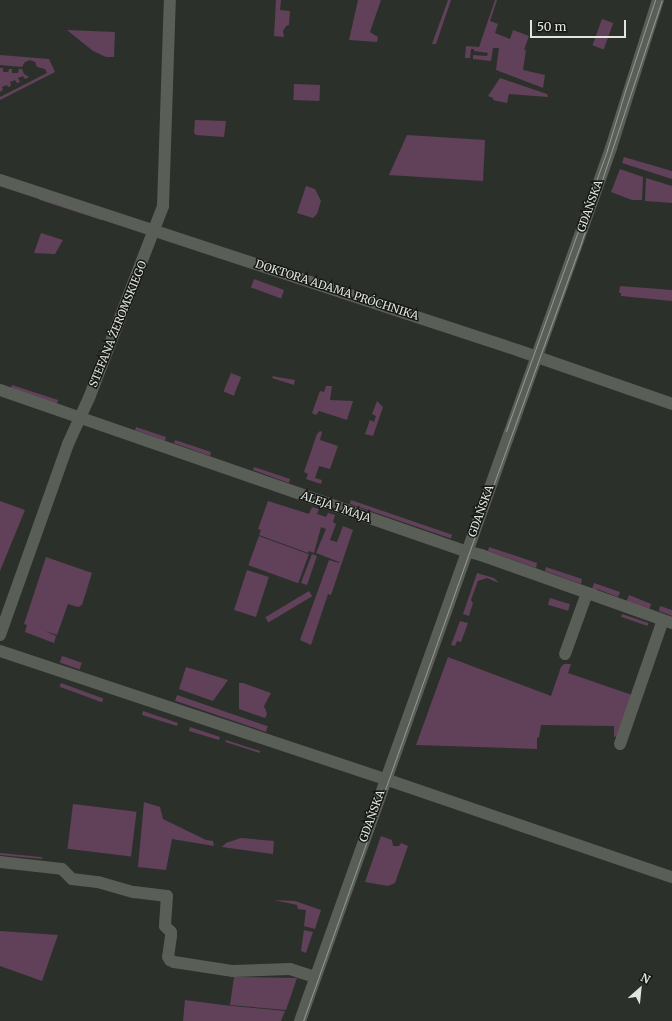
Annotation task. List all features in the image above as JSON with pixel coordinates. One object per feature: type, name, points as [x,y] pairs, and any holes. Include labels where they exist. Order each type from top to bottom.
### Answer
[{"type":"street","name":"STEFANA ŻEROMSKIEGO","points":[[0,635],[3,620],[68,444],[80,418],[155,230],[163,206],[170,0]]},
{"type":"street","name":"GDAŃSKA","points":[[300,1021],[466,551],[611,148],[658,0]]},
{"type":"street","name":"DOKTORA ADAMA PRÓCHNIKA","points":[[0,180],[536,356],[672,404]]},
{"type":"street","name":"ALEJA 1 MAJA","points":[[0,390],[481,555],[668,622]]},
{"type":"street","points":[[564,654],[587,593]]},
{"type":"street","points":[[620,744],[668,622]]},
{"type":"street","points":[[0,651],[385,779],[672,877]]},
{"type":"street","points":[[0,862],[62,868],[72,879],[98,882],[134,892],[167,896],[165,926],[170,932],[171,936],[168,957],[174,962],[233,971],[290,969],[315,977]]},
{"type":"shaded area","points":[[276,0],[281,0],[280,10],[290,11],[289,25],[286,26],[283,31],[284,37],[274,36]]},
{"type":"shaded area","points":[[358,0],[381,0],[370,32],[378,37],[377,42],[349,40]]},
{"type":"shaded area","points":[[448,0],[451,0],[436,44],[432,44]]},
{"type":"shaded area","points":[[495,0],[497,0],[490,21],[498,24],[495,33],[510,39],[513,30],[529,36],[524,50],[526,50],[523,70],[545,75],[543,88],[496,70],[499,48],[493,48],[491,61],[473,59],[473,55],[487,56],[488,53],[474,51],[474,49],[471,49],[470,58],[465,58],[466,46],[479,47]]},
{"type":"shaded area","points":[[602,19],[613,23],[604,49],[592,45]]},
{"type":"shaded area","points":[[67,30],[115,32],[114,57],[106,57],[93,51]]},
{"type":"shaded area","points":[[0,55],[49,59],[55,72],[0,100],[0,97],[47,73],[45,69],[37,67],[35,62],[30,60],[25,62],[22,67],[0,65]]},
{"type":"shaded area","points":[[0,68],[3,68],[3,72],[8,72],[9,69],[12,69],[12,73],[18,73],[19,69],[22,69],[24,74],[29,77],[25,79],[23,76],[18,78],[20,82],[17,83],[15,80],[10,82],[11,86],[8,87],[7,85],[2,87],[3,90],[0,92]]},
{"type":"shaded area","points":[[500,78],[547,94],[548,97],[509,94],[507,103],[493,100],[493,98],[488,96]]},
{"type":"shaded area","points":[[294,84],[320,85],[319,101],[293,100]]},
{"type":"shaded area","points":[[195,120],[226,121],[224,137],[196,135],[194,133]]},
{"type":"shaded area","points":[[407,135],[485,140],[483,181],[389,175]]},
{"type":"shaded area","points":[[624,157],[672,171],[672,179],[622,163]]},
{"type":"shaded area","points":[[620,169],[643,177],[642,200],[632,200],[611,192]]},
{"type":"shaded area","points":[[646,178],[672,186],[672,203],[645,201]]},
{"type":"shaded area","points":[[306,186],[315,189],[321,201],[317,214],[313,218],[297,213]]},
{"type":"shaded area","points":[[40,197],[103,217],[102,220],[39,200]]},
{"type":"shaded area","points":[[41,233],[63,240],[55,254],[34,253]]},
{"type":"shaded area","points":[[254,279],[284,290],[281,298],[251,287]]},
{"type":"shaded area","points":[[620,286],[672,290],[672,301],[621,296],[621,293],[619,293]]},
{"type":"shaded area","points":[[231,373],[241,377],[234,396],[224,392]]},
{"type":"shaded area","points":[[273,376],[295,380],[294,385],[272,378]]},
{"type":"shaded area","points":[[12,385],[58,400],[57,404],[11,388]]},
{"type":"shaded area","points":[[326,386],[332,386],[330,400],[353,401],[347,420],[319,411],[316,415],[312,413],[320,391],[324,392]]},
{"type":"shaded area","points":[[377,401],[383,407],[373,436],[365,434],[370,420],[374,422],[376,416],[372,414]]},
{"type":"shaded area","points":[[136,427],[166,437],[165,441],[135,430]]},
{"type":"shaded area","points":[[320,431],[322,432],[320,440],[338,446],[330,469],[319,466],[315,478],[322,480],[321,484],[306,479],[308,474],[304,472],[317,434]]},
{"type":"shaded area","points":[[175,440],[211,452],[210,456],[174,443]]},
{"type":"shaded area","points":[[254,467],[290,479],[289,483],[253,470]]},
{"type":"shaded area","points":[[351,500],[452,535],[451,539],[350,504]]},
{"type":"shaded area","points":[[0,501],[25,510],[0,571]]},
{"type":"shaded area","points":[[268,501],[309,514],[312,507],[319,509],[317,514],[326,517],[328,513],[335,515],[333,522],[336,524],[330,540],[337,542],[343,526],[353,530],[331,595],[328,594],[311,645],[300,640],[329,560],[339,562],[316,553],[326,529],[321,527],[314,553],[309,551],[308,553],[259,535],[261,530],[258,529]]},
{"type":"shaded area","points":[[259,536],[309,554],[298,583],[248,565]]},
{"type":"shaded area","points":[[489,547],[537,563],[536,568],[488,551]]},
{"type":"shaded area","points":[[312,554],[317,556],[307,585],[301,583]]},
{"type":"shaded area","points":[[46,557],[92,573],[82,605],[78,607],[68,604],[57,635],[45,631],[56,636],[54,643],[25,632],[27,625],[24,624]]},
{"type":"shaded area","points":[[546,567],[582,579],[581,584],[545,571]]},
{"type":"shaded area","points":[[247,570],[269,577],[256,617],[234,610]]},
{"type":"shaded area","points":[[477,573],[494,578],[499,583],[487,578],[478,581],[471,600],[473,603],[469,616],[463,614]]},
{"type":"shaded area","points":[[594,583],[620,592],[618,597],[597,589],[595,593],[591,592]]},
{"type":"shaded area","points":[[309,591],[312,596],[268,622],[265,617]]},
{"type":"shaded area","points":[[629,595],[651,604],[648,612],[626,603]]},
{"type":"shaded area","points":[[550,598],[570,604],[568,611],[548,605]]},
{"type":"shaded area","points":[[660,606],[672,610],[672,616],[659,611]]},
{"type":"shaded area","points":[[622,614],[648,623],[647,626],[621,617]]},
{"type":"shaded area","points":[[460,621],[468,623],[461,642],[457,641],[455,646],[451,645]]},
{"type":"shaded area","points":[[62,656],[82,663],[80,669],[60,663]]},
{"type":"shaded area","points":[[448,657],[551,696],[561,667],[564,664],[571,664],[568,673],[632,695],[618,735],[614,737],[614,726],[541,725],[539,737],[537,738],[537,749],[416,745]]},
{"type":"shaded area","points":[[186,667],[228,680],[213,701],[179,689]]},
{"type":"shaded area","points":[[61,683],[103,698],[102,702],[60,687]]},
{"type":"shaded area","points":[[239,683],[271,693],[264,706],[267,714],[265,718],[239,709]]},
{"type":"shaded area","points":[[177,695],[268,726],[266,732],[175,701]]},
{"type":"shaded area","points":[[143,711],[178,723],[177,726],[142,715]]},
{"type":"shaded area","points":[[190,727],[220,737],[219,740],[189,731]]},
{"type":"shaded area","points":[[226,740],[260,751],[260,753],[225,742]]},
{"type":"shaded area","points":[[144,802],[160,807],[163,819],[206,840],[213,841],[214,846],[172,839],[166,870],[138,867]]},
{"type":"shaded area","points":[[73,804],[137,812],[131,856],[68,849]]},
{"type":"shaded area","points":[[381,836],[392,840],[393,846],[399,846],[401,843],[408,846],[395,883],[388,886],[365,882]]},
{"type":"shaded area","points":[[241,838],[274,841],[273,854],[222,847],[226,843]]},
{"type":"shaded area","points":[[0,853],[41,857],[43,859],[0,855]]},
{"type":"shaded area","points":[[274,900],[295,901],[321,910],[315,929],[304,926],[306,910],[298,909],[297,905]]},
{"type":"shaded area","points":[[304,930],[313,932],[306,953],[301,951]]},
{"type":"shaded area","points":[[0,931],[58,935],[42,981],[0,966]]},
{"type":"shaded area","points":[[234,977],[297,978],[286,1010],[230,1005]]},
{"type":"shaded area","points":[[185,1000],[285,1011],[281,1021],[183,1021]]},
{"type":"tram line","points":[[506,431],[607,150],[655,0]]},
{"type":"tram line","points":[[303,1021],[476,533],[579,249],[662,0]]}]
